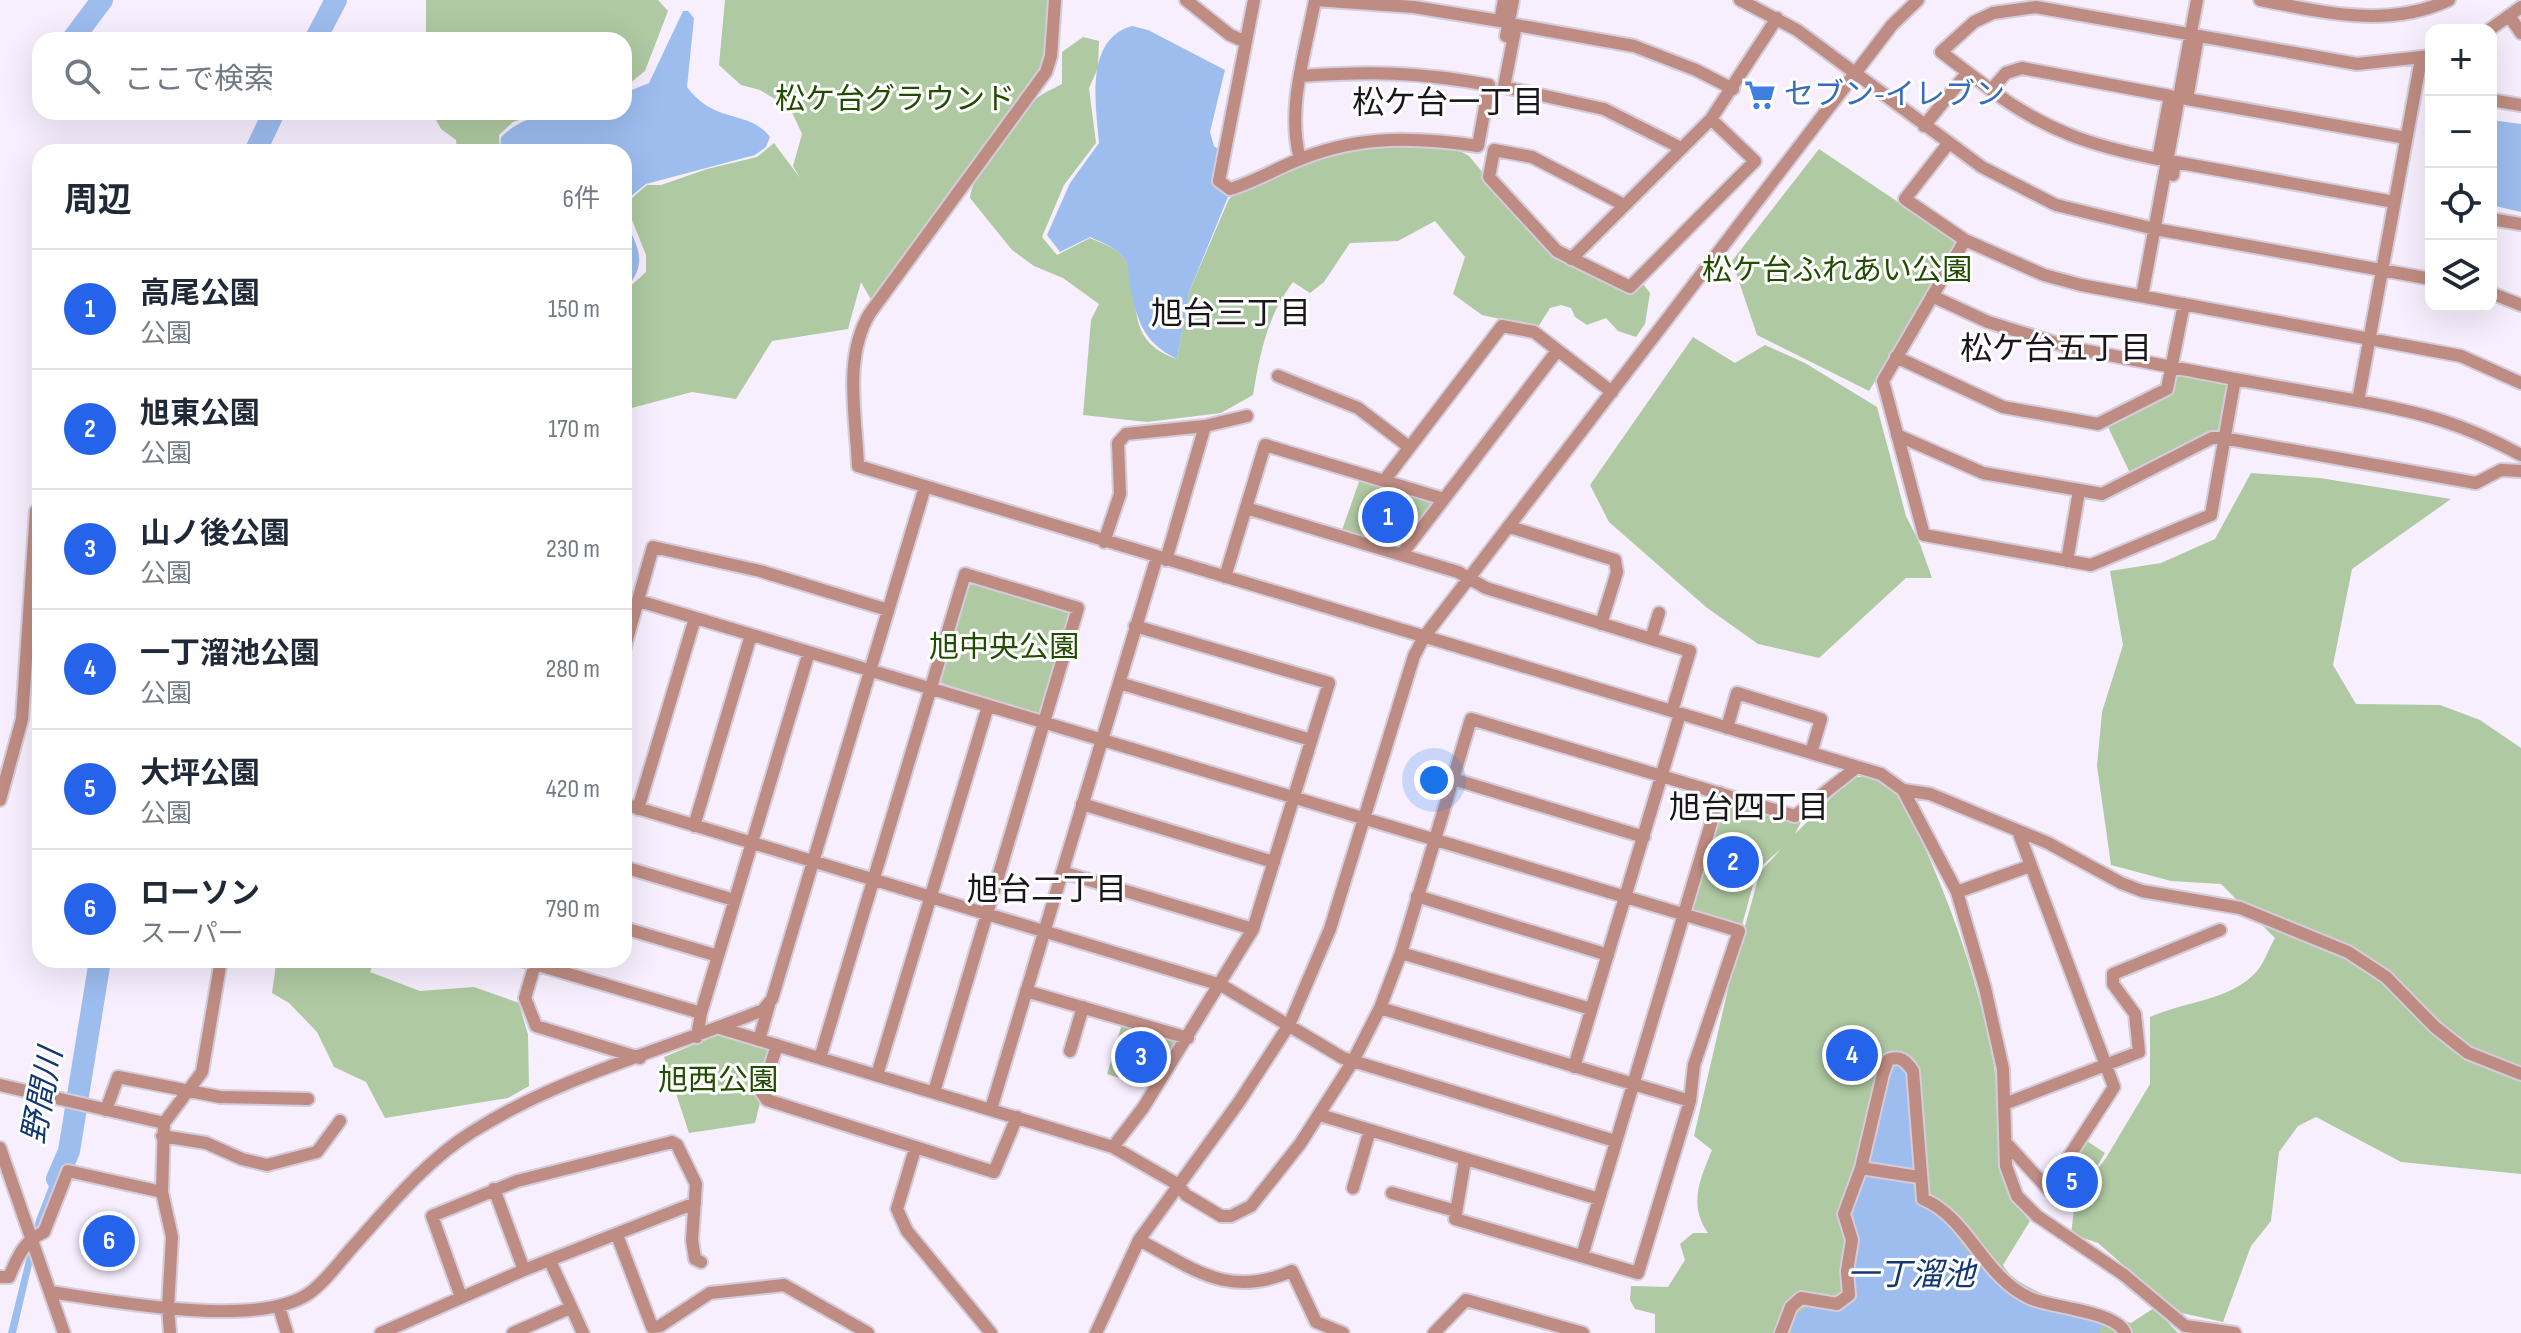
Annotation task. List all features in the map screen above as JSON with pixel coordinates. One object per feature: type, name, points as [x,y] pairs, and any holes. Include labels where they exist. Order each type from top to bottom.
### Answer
[{"type":"street","points":[[1055,0],[1051,56],[1046,72],[870,313],[857,337],[854,368],[858,466],[1892,779],[1903,790],[1957,892],[1985,988],[2003,1069],[2010,1181],[2017,1196],[2037,1216],[2124,1275],[2185,1326],[2235,1333]]},
{"type":"street","points":[[1186,0],[1230,35],[1246,42]]},
{"type":"street","points":[[1254,0],[1219,181],[1230,189],[1300,159],[1355,141],[1392,138],[1478,146],[1489,85],[1426,73],[1380,70],[1301,76]]},
{"type":"street","points":[[1300,159],[1293,133],[1315,0],[1414,7],[1500,21],[1504,0]]},
{"type":"street","points":[[1484,153],[1513,0]]},
{"type":"street","points":[[1096,1333],[1139,1240],[1239,1102],[1289,1025],[1330,929],[1414,656],[1424,637],[1892,25],[1918,0]]},
{"type":"street","points":[[2197,0],[2187,99],[2406,138]]},
{"type":"street","points":[[2260,0],[2370,18],[2416,13],[2449,0]]},
{"type":"street","points":[[1748,2],[1777,18],[1948,144],[2010,185],[2056,205],[2159,229],[2425,278]]},
{"type":"street","points":[[2497,25],[2521,7]]},
{"type":"street","points":[[1991,90],[2006,73],[2022,68],[2170,96],[2158,159],[2077,139],[2031,119],[1967,73],[1941,52],[1974,22],[2012,8],[2063,11],[2357,64],[2425,57]]},
{"type":"street","points":[[2510,17],[2521,33]]},
{"type":"street","points":[[1571,259],[1711,119],[1777,18]]},
{"type":"street","points":[[1681,148],[1604,109],[1504,87],[1516,25],[1634,46],[1696,70],[1733,89]]},
{"type":"street","points":[[2159,229],[2194,35]]},
{"type":"street","points":[[2358,401],[2406,138],[2425,61]]},
{"type":"street","points":[[1924,126],[1967,73]]},
{"type":"street","points":[[2497,101],[2521,103]]},
{"type":"street","points":[[1624,205],[1532,157],[1494,150],[1489,177],[1557,251],[1630,287],[1755,161],[1711,119]]},
{"type":"street","points":[[1948,144],[1905,199],[1965,240],[2044,275],[2461,356],[2521,383]]},
{"type":"street","points":[[2142,296],[2175,162],[2394,202]]},
{"type":"street","points":[[2497,220],[2521,224]]},
{"type":"street","points":[[1965,240],[1883,381],[1924,535],[2091,565],[2211,515],[2235,379]]},
{"type":"street","points":[[2497,295],[2521,305]]},
{"type":"street","points":[[1932,296],[2024,335],[2072,348],[2436,416],[2484,435],[2521,455]]},
{"type":"street","points":[[1896,357],[2003,407],[2098,424],[2167,389],[2184,304]]},
{"type":"street","points":[[1384,481],[1502,326],[1534,332],[1612,392]]},
{"type":"street","points":[[1402,554],[1557,351]]},
{"type":"street","points":[[1278,376],[1358,408],[1409,447]]},
{"type":"street","points":[[1104,542],[1120,494],[1118,443],[1126,434],[1205,426],[1247,416]]},
{"type":"street","points":[[991,1109],[1135,626],[1162,558],[1205,426]]},
{"type":"street","points":[[1897,435],[1983,473],[2102,494],[2212,438],[2476,483],[2501,470],[2521,471]]},
{"type":"street","points":[[1225,577],[1265,445],[1444,499]]},
{"type":"street","points":[[759,1040],[925,487]]},
{"type":"street","points":[[2067,561],[2079,491]]},
{"type":"street","points":[[1246,508],[1458,572],[1486,588],[1690,651],[1662,776],[1574,1067]]},
{"type":"street","points":[[1510,527],[1615,560],[1617,572],[1601,624]]},
{"type":"street","points":[[632,624],[653,547],[760,571],[888,610]]},
{"type":"street","points":[[0,800],[22,719],[32,570]]},
{"type":"street","points":[[820,1058],[965,574],[1078,608],[934,1092]]},
{"type":"street","points":[[639,601],[1739,931],[1694,1065],[1690,1101],[1638,1273],[1455,1219],[1465,1160]]},
{"type":"street","points":[[1651,639],[1659,613]]},
{"type":"street","points":[[638,809],[695,618]]},
{"type":"street","points":[[1113,1147],[1188,1038],[1253,929],[1329,683],[1135,626]]},
{"type":"street","points":[[694,826],[751,635]]},
{"type":"street","points":[[697,1037],[701,1013],[809,652]]},
{"type":"street","points":[[1119,683],[1311,740]]},
{"type":"street","points":[[1727,728],[1737,693],[1751,697],[1821,719],[1811,753]]},
{"type":"street","points":[[877,1075],[988,706]]},
{"type":"street","points":[[720,1028],[1113,1147],[1177,1184],[1186,1195],[1221,1216],[1251,1206],[1320,1115],[1380,1008],[1401,953],[1471,719],[1795,816],[1857,767]]},
{"type":"street","points":[[1453,779],[1644,837]]},
{"type":"street","points":[[1903,790],[1930,794],[2018,831],[2142,891],[2240,908],[2348,952],[2386,977],[2435,1027],[2468,1053],[2521,1074]]},
{"type":"street","points":[[1582,1256],[1720,793]]},
{"type":"street","points":[[1082,804],[1274,862]]},
{"type":"street","points":[[632,807],[1221,985],[1353,1061],[1615,1141]]},
{"type":"street","points":[[2008,1145],[2048,1189],[2114,1087],[2018,831]]},
{"type":"street","points":[[1957,892],[2030,866]]},
{"type":"street","points":[[632,869],[734,900]]},
{"type":"street","points":[[1062,872],[1253,929]]},
{"type":"street","points":[[1417,896],[1608,955]]},
{"type":"street","points":[[632,930],[718,956]]},
{"type":"street","points":[[2007,1103],[2139,1052],[2135,1014],[2113,984],[2113,974],[2220,930]]},
{"type":"street","points":[[1401,953],[1591,1009]]},
{"type":"street","points":[[170,1333],[168,1307],[172,1237],[162,1192],[163,1130],[202,1072],[220,968]]},
{"type":"street","points":[[534,968],[525,998],[536,1026],[640,1058]]},
{"type":"street","points":[[549,968],[701,1013]]},
{"type":"street","points":[[1026,991],[1188,1038]]},
{"type":"street","points":[[50,1292],[168,1307],[244,1310],[279,1307],[314,1289],[417,1178],[471,1132],[528,1101],[720,1028],[769,1005]]},
{"type":"street","points":[[1070,1051],[1083,1007]]},
{"type":"street","points":[[1380,1008],[1690,1101]]},
{"type":"street","points":[[777,1045],[762,1093],[767,1100],[915,1149],[994,1172],[1017,1117]]},
{"type":"street","points":[[1781,1333],[1791,1307],[1801,1298],[1837,1304],[1849,1295],[1847,1271],[1852,1240],[1844,1214],[1861,1168],[1876,1094],[1888,1060],[1895,1057],[1902,1058],[1913,1071],[1923,1199],[1955,1219],[1987,1264],[2022,1294],[2112,1321],[2125,1333]]},
{"type":"street","points":[[106,1110],[118,1077],[233,1098],[308,1099]]},
{"type":"street","points":[[0,1085],[106,1110],[267,1165],[317,1152],[340,1121]]},
{"type":"street","points":[[1320,1115],[1599,1199]]},
{"type":"street","points":[[1353,1188],[1370,1130]]},
{"type":"street","points":[[461,1297],[432,1216],[494,1189],[672,1142],[677,1145],[696,1184],[692,1240],[695,1259],[701,1262]]},
{"type":"street","points":[[0,1148],[64,1333]]},
{"type":"street","points":[[915,1149],[897,1209],[907,1231],[991,1333]]},
{"type":"street","points":[[1861,1168],[1919,1177]]},
{"type":"street","points":[[0,1277],[9,1277],[21,1249],[30,1238],[44,1232],[68,1171],[162,1192]]},
{"type":"street","points":[[494,1189],[524,1270]]},
{"type":"street","points":[[1392,1193],[1456,1211]]},
{"type":"street","points":[[381,1333],[524,1270],[695,1203]]},
{"type":"street","points":[[617,1235],[652,1327],[661,1330],[710,1293],[784,1285],[868,1333]]},
{"type":"street","points":[[1139,1240],[1196,1270],[1243,1285],[1292,1271],[1316,1322],[1343,1333]]},
{"type":"street","points":[[550,1261],[583,1333]]},
{"type":"street","points":[[1434,1333],[1466,1300],[1583,1333]]},
{"type":"street","points":[[279,1307],[287,1333]]},
{"type":"street","points":[[513,1333],[570,1308]]},
{"type":"green space","points":[[426,0],[658,0],[668,11],[645,71],[632,82],[632,32],[426,32]]},
{"type":"green space","name":"松ケ台グラウンド","points":[[725,0],[1051,0],[1044,60],[1036,79],[873,303],[861,282],[848,329],[772,341],[736,399],[692,392],[632,408],[632,285],[646,272],[646,255],[632,220],[632,198],[647,185],[661,185],[707,169],[757,157],[774,143],[800,178],[793,166],[802,134],[790,108],[760,90],[741,85],[719,65]]},
{"type":"green space","points":[[1083,37],[1099,41],[1098,68],[1089,88],[1096,143],[1064,185],[1042,237],[1057,255],[1090,238],[1121,254],[1131,277],[1141,330],[1160,351],[1177,359],[1189,292],[1229,199],[1278,171],[1311,160],[1346,150],[1416,143],[1446,147],[1469,156],[1555,259],[1634,290],[1644,285],[1650,293],[1645,324],[1636,337],[1618,331],[1606,318],[1587,325],[1575,317],[1571,308],[1561,305],[1550,308],[1538,327],[1482,315],[1453,294],[1465,257],[1435,221],[1398,241],[1350,243],[1324,282],[1310,293],[1293,282],[1271,322],[1253,395],[1221,413],[1147,422],[1083,415],[1091,320],[1099,304],[1063,278],[1034,266],[1012,250],[970,198],[978,174],[1006,132],[1038,98],[1062,84],[1062,52]]},
{"type":"green space","points":[[436,120],[519,120],[499,135],[500,144],[456,144],[456,140],[441,129]]},
{"type":"green space","name":"松ケ台ふれあい公園","points":[[1819,149],[1959,243],[1869,391],[1757,335],[1732,261]]},
{"type":"green space","points":[[1693,337],[1735,363],[1765,345],[1805,363],[1877,407],[1906,516],[1932,578],[1906,578],[1819,658],[1758,644],[1706,607],[1609,522],[1590,485]]},
{"type":"green space","points":[[2176,372],[2230,382],[2221,428],[2130,473],[2107,425],[2171,392]]},
{"type":"green space","points":[[2251,473],[2320,478],[2451,499],[2352,569],[2333,665],[2356,704],[2440,705],[2480,720],[2521,748],[2521,1174],[2401,1162],[2316,1117],[2298,1126],[2279,1152],[2271,1221],[2251,1246],[2223,1322],[2177,1312],[2098,1243],[2071,1234],[2074,1210],[2086,1185],[2075,1202],[2050,1194],[2087,1141],[2105,1153],[2089,1180],[2106,1158],[2150,1084],[2150,1017],[2234,989],[2260,968],[2275,938],[2221,884],[2171,881],[2111,865],[2097,766],[2102,712],[2123,645],[2110,571],[2161,563],[2215,539]]},
{"type":"green space","points":[[1361,476],[1442,500],[1402,551],[1341,533]]},
{"type":"green space","name":"旭中央公園","points":[[969,580],[1072,611],[1039,714],[938,682]]},
{"type":"green space","points":[[1865,776],[1891,789],[1910,812],[1946,899],[1974,982],[1994,1066],[2002,1165],[2016,1202],[2030,1221],[2003,1265],[2011,1275],[2041,1293],[2131,1323],[2154,1308],[2178,1333],[1655,1333],[1655,1314],[1635,1309],[1630,1300],[1631,1286],[1668,1287],[1685,1260],[1680,1244],[1693,1233],[1708,1233],[1698,1212],[1697,1202],[1700,1182],[1712,1150],[1694,1136],[1731,976],[1760,872],[1782,848],[1757,870],[1741,929],[1686,912],[1722,796],[1802,820],[1795,834],[1851,778]]},
{"type":"green space","points":[[276,968],[371,968],[370,972],[420,991],[474,987],[519,1003],[528,1035],[529,1086],[508,1098],[385,1118],[366,1082],[334,1067],[317,1032],[289,1003],[272,993]]},
{"type":"green space","points":[[1122,1024],[1181,1039],[1150,1088],[1107,1074]]},
{"type":"green space","name":"旭西公園","points":[[717,1035],[773,1051],[755,1123],[689,1133],[664,1057]]},
{"type":"water","points":[[683,11],[688,11],[694,18],[687,87],[709,107],[762,128],[770,137],[766,147],[755,155],[646,184],[632,195],[632,144],[501,144],[501,137],[528,120],[632,120],[632,90],[649,83]]},
{"type":"water","points":[[1132,26],[1148,30],[1225,70],[1210,132],[1214,146],[1219,150],[1228,197],[1189,292],[1177,359],[1147,336],[1134,305],[1123,256],[1090,237],[1060,252],[1047,235],[1070,183],[1099,143],[1095,93],[1100,59],[1106,45],[1117,33]]},
{"type":"water","points":[[2497,121],[2521,124],[2521,212],[2497,206]]},
{"type":"water","points":[[632,234],[639,254],[632,281]]},
{"type":"water","name":"野間川","points":[[96,968],[103,968],[95,1045],[73,1137],[41,1226],[16,1333],[8,1333],[36,1220],[67,1139],[86,1058]]},
{"type":"water","name":"一丁溜池","points":[[1889,1066],[1904,1066],[1909,1078],[1915,1201],[1944,1216],[1963,1247],[2009,1291],[2057,1312],[2105,1322],[2106,1326],[2099,1328],[2100,1333],[1791,1333],[1794,1317],[1808,1307],[1834,1310],[1853,1296],[1847,1212]]},
{"type":"waterway","points":[[78,32],[102,0]]},
{"type":"waterway","name":"野間川","points":[[319,32],[336,0]]},
{"type":"waterway","name":"野間川","points":[[259,144],[270,120]]},
{"type":"waterway","name":"野間川","points":[[57,1179],[69,1151],[99,968]]},
{"type":"place","name":"セブン-イレブン","points":[[1760,95]]},
{"type":"place","name":"高尾公園","points":[[1388,517]]},
{"type":"place","name":"旭東公園","points":[[1733,862]]},
{"type":"place","name":"一丁溜池公園","points":[[1852,1055]]},
{"type":"place","name":"山ノ後公園","points":[[1141,1057]]},
{"type":"place","name":"大坪公園","points":[[2072,1182]]},
{"type":"place","name":"ローソン","points":[[109,1241]]},
{"type":"district","name":"松ケ台一丁目","points":[[1448,103]]},
{"type":"district","name":"旭台三丁目","points":[[1231,314]]},
{"type":"district","name":"松ケ台五丁目","points":[[2056,349]]},
{"type":"district","name":"旭台四丁目","points":[[1749,808]]},
{"type":"district","name":"旭台二丁目","points":[[1047,890]]}]
